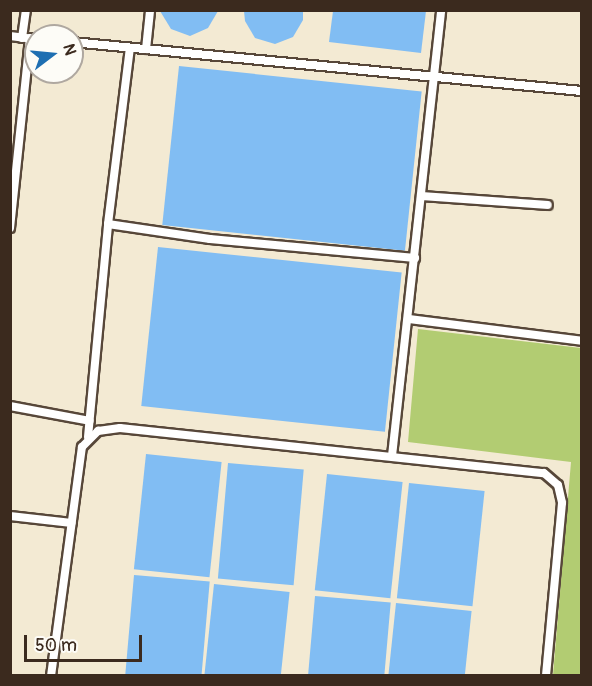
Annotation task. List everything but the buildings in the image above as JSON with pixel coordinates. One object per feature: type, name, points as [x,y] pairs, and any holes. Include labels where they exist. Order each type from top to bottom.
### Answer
[{"type":"lane","points":[[146,50],[150,10]]},
{"type":"lane","points":[[392,456],[409,319],[441,10]]},
{"type":"lane","points":[[84,43],[582,92]]},
{"type":"lane","points":[[51,675],[82,447],[88,437],[108,224],[130,48]]},
{"type":"lane","points":[[10,228],[24,84]]},
{"type":"lane","points":[[422,196],[548,205]]},
{"type":"lane","points":[[108,224],[210,239],[415,258]]},
{"type":"lane","points":[[409,319],[582,340]]},
{"type":"lane","points":[[10,406],[90,421]]},
{"type":"lane","points":[[88,437],[98,431],[120,428],[535,471],[552,478],[558,485],[562,503],[546,675]]},
{"type":"lane","points":[[10,516],[72,523]]},
{"type":"green space","points":[[418,329],[581,348],[581,675],[553,675],[571,462],[408,442]]},
{"type":"water","points":[[218,10],[208,28],[190,36],[171,29],[160,11]]},
{"type":"water","points":[[244,11],[303,11],[303,20],[293,37],[275,44],[255,38],[245,21]]},
{"type":"water","points":[[333,11],[426,11],[421,53],[329,42]]},
{"type":"water","points":[[179,66],[422,92],[405,251],[162,225]]},
{"type":"water","points":[[158,247],[402,273],[385,432],[141,406]]},
{"type":"water","points":[[146,454],[222,462],[209,577],[134,569]]},
{"type":"water","points":[[228,463],[304,470],[294,585],[218,579]]},
{"type":"water","points":[[327,474],[403,482],[390,598],[315,590]]},
{"type":"water","points":[[409,483],[485,491],[472,606],[397,598]]},
{"type":"water","points":[[134,575],[210,582],[201,676],[125,675]]},
{"type":"water","points":[[214,584],[290,592],[281,676],[204,675]]},
{"type":"water","points":[[315,596],[391,603],[384,676],[308,675]]},
{"type":"water","points":[[396,603],[472,611],[465,676],[388,675]]}]
